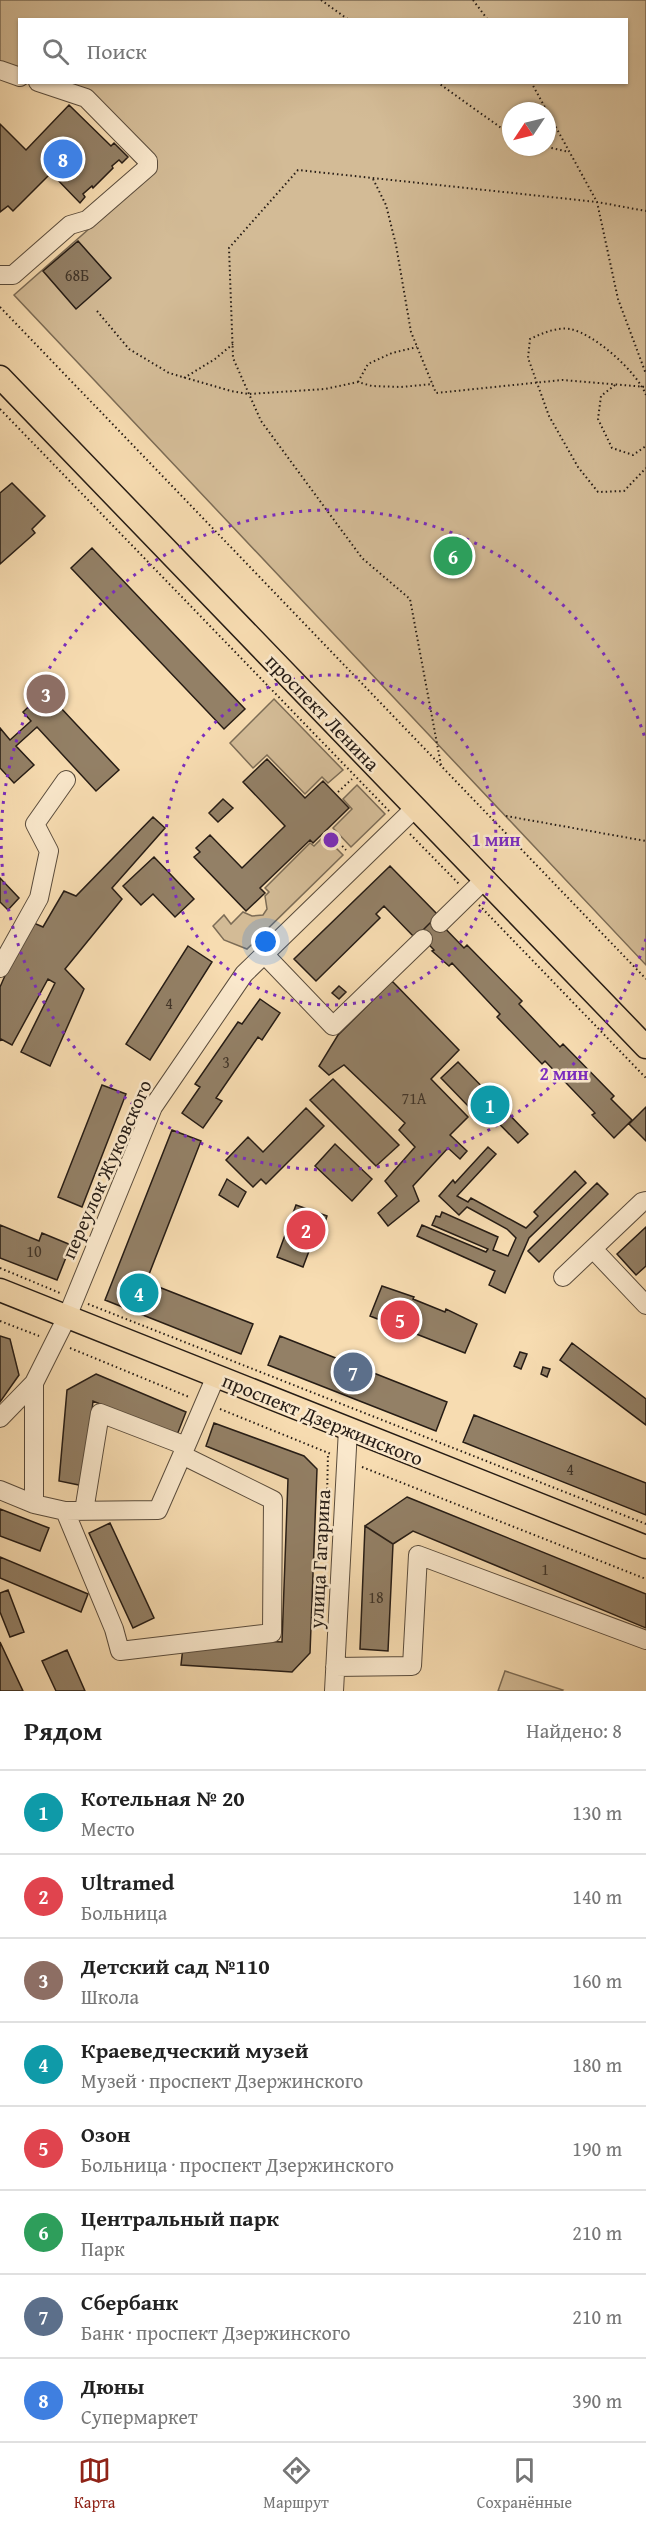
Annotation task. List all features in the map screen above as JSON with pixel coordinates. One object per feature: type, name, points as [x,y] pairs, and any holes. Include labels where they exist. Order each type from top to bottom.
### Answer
[{"type":"main road","name":"проспект Ленина","points":[[0,377],[407,815],[477,887],[646,1047]]},
{"type":"main road","name":"проспект Дзержинского","points":[[0,1290],[71,1307],[216,1376],[646,1547]]},
{"type":"street","points":[[0,70],[18,76]]},
{"type":"street","points":[[0,274],[12,275],[70,225],[87,220],[148,167],[148,161],[86,98],[44,84]]},
{"type":"street","points":[[0,968],[39,898],[49,851],[35,824],[66,780]]},
{"type":"street","name":"переулок Жуковского","points":[[34,1383],[71,1307],[153,1107],[225,999],[264,954],[407,815]]},
{"type":"street","points":[[440,923],[477,887]]},
{"type":"street","points":[[264,954],[333,1026],[423,939]]},
{"type":"street","points":[[563,1278],[642,1202],[646,1201]]},
{"type":"street","points":[[593,1249],[646,1305]]},
{"type":"street","points":[[0,1490],[34,1504],[75,1511],[158,1510],[216,1376]]},
{"type":"street","points":[[0,1418],[34,1383]]},
{"type":"street","points":[[34,1383],[34,1504]]},
{"type":"street","points":[[100,1413],[184,1451],[273,1500],[272,1633],[120,1651],[75,1511],[100,1413]]},
{"type":"street","name":"улица Гагарина","points":[[334,1691],[348,1429]]},
{"type":"street","points":[[335,1666],[412,1665],[418,1555],[646,1640]]},
{"type":"path","points":[[321,0],[346,18]]},
{"type":"path","points":[[473,0],[486,18]]},
{"type":"path","points":[[440,84],[502,129]]},
{"type":"path","points":[[532,84],[542,102]]},
{"type":"path","points":[[556,128],[597,202],[618,299],[646,374]]},
{"type":"path","points":[[556,149],[569,152]]},
{"type":"path","points":[[441,765],[411,599],[362,558],[261,421],[233,358],[229,248],[298,170],[597,202],[646,211]]},
{"type":"path","points":[[372,178],[386,205],[396,246],[411,332],[436,393],[562,380],[644,387]]},
{"type":"path","points":[[0,307],[646,979]]},
{"type":"path","points":[[98,311],[129,349],[169,373],[249,394],[326,389],[358,382],[372,386],[401,387],[433,384]]},
{"type":"path","points":[[646,394],[644,387],[626,366],[603,346],[571,329],[548,330],[530,339],[528,358],[549,416],[578,467],[598,492],[624,491],[646,468]]},
{"type":"path","points":[[184,378],[233,344]]},
{"type":"path","points":[[358,382],[368,364],[392,353],[418,347]]},
{"type":"path","points":[[615,385],[601,396],[598,419],[612,448],[633,455],[646,446]]},
{"type":"path","points":[[0,409],[477,887],[646,1078]]},
{"type":"path","points":[[338,792],[352,779]]},
{"type":"path","points":[[506,816],[646,841]]},
{"type":"path","points":[[333,836],[346,850]]},
{"type":"path","points":[[0,1268],[71,1307],[646,1524]]},
{"type":"path","points":[[0,1321],[646,1579]]},
{"type":"shaded area","points":[[0,0],[646,0],[646,965],[14,295],[149,176],[76,97],[31,84],[628,84],[628,18],[18,18],[18,80],[0,74]]},
{"type":"shaded area","points":[[274,699],[343,770],[328,783],[322,777],[305,794],[267,755],[253,768],[230,743]]},
{"type":"shaded area","points":[[357,785],[385,814],[351,847],[333,828],[352,809],[343,799]]},
{"type":"shaded area","points":[[324,836],[343,855],[247,949],[224,940],[213,926],[224,915],[231,924],[243,912],[252,916],[263,915],[267,909],[265,896],[269,892],[265,888],[310,843],[314,846]]},
{"type":"shaded area","points":[[505,1671],[563,1690],[498,1691]]},
{"type":"building","points":[[69,105],[111,146],[114,143],[128,157],[122,163],[119,160],[112,166],[113,168],[93,188],[92,186],[83,194],[85,197],[80,203],[51,173],[13,211],[8,206],[0,212],[0,124],[26,150]]},
{"type":"building","points":[[78,241],[111,278],[76,309],[43,271]]},
{"type":"building","points":[[12,483],[45,516],[32,529],[35,533],[0,564],[0,493]]},
{"type":"building","points":[[92,548],[245,709],[224,729],[71,568]]},
{"type":"building","points":[[45,691],[119,770],[96,791],[37,727],[16,746],[34,765],[14,783],[0,768],[0,728],[10,740],[31,721],[23,712]]},
{"type":"building","points":[[267,759],[305,798],[323,781],[349,808],[313,843],[310,840],[260,888],[265,893],[246,911],[194,857],[200,852],[196,848],[210,835],[242,868],[285,826],[243,782]]},
{"type":"building","points":[[223,799],[233,808],[218,822],[209,813]]},
{"type":"building","points":[[153,817],[165,828],[112,888],[122,899],[65,969],[84,989],[50,1066],[21,1052],[55,983],[48,979],[12,1045],[1,1039],[0,1041],[0,987],[29,921],[43,927],[64,891],[76,896]]},
{"type":"building","points":[[154,857],[194,899],[175,917],[153,894],[141,905],[123,886]]},
{"type":"building","points":[[390,866],[438,915],[415,938],[384,906],[376,914],[380,918],[316,981],[294,959]]},
{"type":"building","points":[[0,878],[19,898],[8,910],[0,902]]},
{"type":"building","points":[[435,918],[464,948],[467,945],[522,1001],[519,1004],[560,1047],[563,1044],[614,1096],[611,1099],[632,1120],[614,1138],[592,1115],[595,1113],[545,1061],[542,1064],[497,1017],[500,1014],[452,963],[449,966],[432,951],[434,950],[419,934]]},
{"type":"building","points":[[188,946],[212,962],[150,1060],[126,1044]]},
{"type":"building","points":[[392,981],[459,1050],[431,1079],[468,1117],[450,1135],[467,1151],[460,1159],[448,1148],[413,1186],[419,1201],[388,1226],[378,1213],[397,1196],[385,1181],[415,1147],[399,1130],[405,1123],[344,1065],[329,1075],[319,1066],[338,1035]]},
{"type":"building","points":[[339,986],[346,992],[339,999],[332,993]]},
{"type":"building","points":[[260,999],[280,1013],[262,1040],[258,1037],[216,1098],[222,1101],[203,1128],[182,1113],[200,1087],[195,1084],[238,1022],[242,1024]]},
{"type":"building","points":[[458,1062],[528,1134],[518,1143],[477,1101],[470,1108],[441,1078]]},
{"type":"building","points":[[333,1079],[399,1145],[376,1166],[310,1100]]},
{"type":"building","points":[[102,1085],[126,1094],[82,1207],[58,1197]]},
{"type":"building","points":[[646,1107],[646,1141],[629,1124]]},
{"type":"building","points":[[306,1108],[324,1126],[266,1184],[261,1179],[253,1187],[226,1160],[248,1137],[263,1152]]},
{"type":"building","points":[[172,1130],[201,1141],[146,1282],[253,1324],[241,1354],[105,1300]]},
{"type":"building","points":[[335,1144],[372,1179],[352,1201],[315,1166]]},
{"type":"building","points":[[488,1147],[496,1154],[457,1196],[468,1202],[471,1198],[526,1228],[538,1216],[534,1212],[575,1171],[586,1183],[529,1238],[505,1293],[489,1285],[495,1271],[417,1236],[422,1225],[486,1252],[488,1249],[432,1225],[436,1216],[440,1217],[442,1212],[498,1237],[493,1250],[508,1256],[516,1238],[507,1229],[467,1207],[459,1215],[439,1196],[453,1180],[455,1183]]},
{"type":"building","points":[[227,1179],[246,1192],[238,1207],[219,1195]]},
{"type":"building","points":[[597,1183],[608,1194],[539,1262],[528,1251]]},
{"type":"building","points":[[296,1205],[327,1216],[320,1237],[315,1235],[303,1267],[277,1257]]},
{"type":"building","points":[[0,1225],[39,1241],[42,1233],[71,1245],[57,1280],[0,1258]]},
{"type":"building","points":[[646,1227],[646,1266],[636,1275],[617,1254]]},
{"type":"building","points":[[382,1286],[414,1297],[413,1299],[445,1312],[446,1309],[477,1324],[465,1353],[370,1316]]},
{"type":"building","points":[[0,1336],[10,1339],[19,1375],[0,1402]]},
{"type":"building","points":[[280,1336],[447,1402],[436,1431],[268,1365]]},
{"type":"building","points":[[572,1343],[646,1399],[646,1425],[560,1360]]},
{"type":"building","points":[[520,1352],[527,1354],[521,1369],[514,1366]]},
{"type":"building","points":[[543,1367],[550,1369],[547,1377],[541,1374]]},
{"type":"building","points":[[96,1374],[186,1412],[177,1435],[93,1401],[84,1486],[59,1481],[67,1390]]},
{"type":"building","points":[[474,1415],[646,1483],[646,1515],[463,1442]]},
{"type":"building","points":[[214,1423],[304,1456],[317,1469],[310,1653],[292,1672],[181,1665],[184,1638],[282,1642],[288,1479],[206,1446]]},
{"type":"building","points":[[407,1497],[646,1594],[646,1628],[413,1531],[393,1544],[365,1526]]},
{"type":"building","points":[[0,1509],[49,1528],[40,1551],[0,1536]]},
{"type":"building","points":[[110,1523],[154,1618],[133,1628],[89,1533]]},
{"type":"building","points":[[365,1526],[393,1544],[388,1651],[360,1649]]},
{"type":"building","points":[[0,1557],[88,1594],[81,1612],[0,1578]]},
{"type":"building","points":[[8,1590],[24,1632],[10,1637],[0,1612],[0,1593]]},
{"type":"building","points":[[0,1642],[23,1691],[0,1691]]},
{"type":"building","points":[[67,1650],[85,1691],[56,1691],[42,1661]]},
{"type":"place","name":"Дюны","points":[[63,159]]},
{"type":"place","name":"Центральный парк","points":[[453,556]]},
{"type":"place","name":"Детский сад №110","points":[[46,694]]},
{"type":"place","name":"Котельная № 20","points":[[490,1105]]},
{"type":"place","name":"Ultramed","points":[[306,1230]]},
{"type":"place","name":"Краеведческий музей","points":[[139,1293]]},
{"type":"place","name":"Озон","points":[[400,1320]]},
{"type":"place","name":"Сбербанк","points":[[353,1372]]}]
